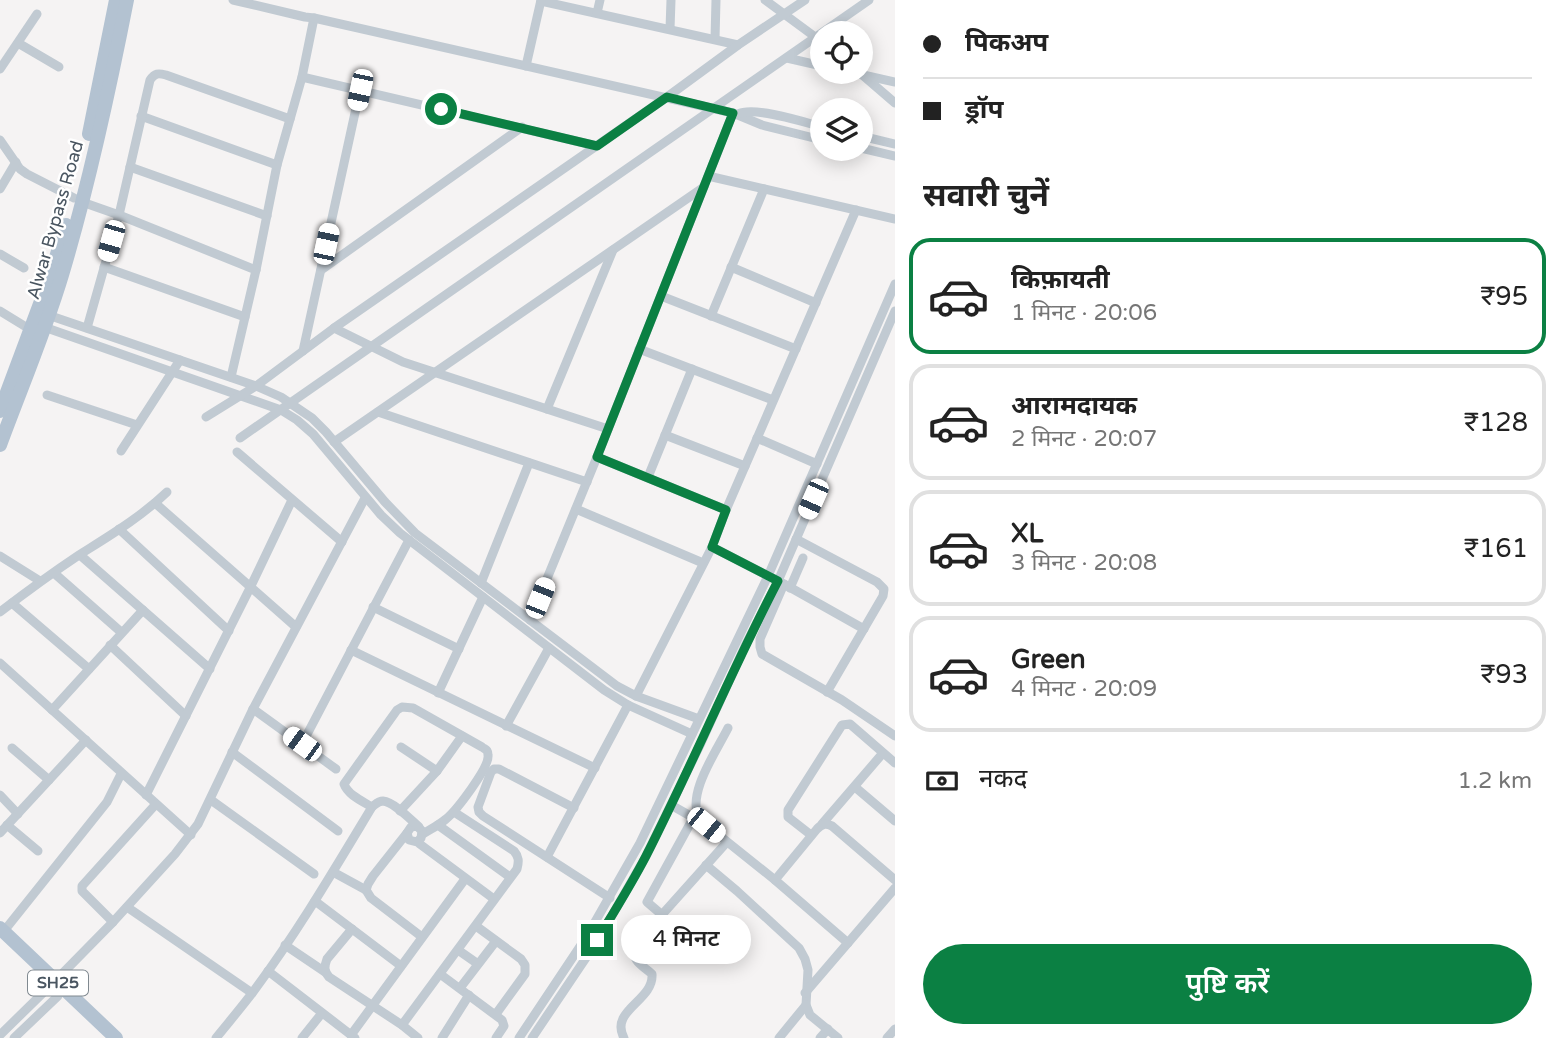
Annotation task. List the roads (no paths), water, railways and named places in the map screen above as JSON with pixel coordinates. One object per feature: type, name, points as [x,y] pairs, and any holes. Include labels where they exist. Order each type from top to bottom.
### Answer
[{"type":"main road","name":"Alwar Bypass Road","points":[[0,411],[64,268],[116,0]]},
{"type":"main road","name":"Alwar Bypass Road","points":[[0,445],[41,324],[59,249],[99,134],[127,0]]},
{"type":"main road","name":"SH25","points":[[1,933],[103,1038]]},
{"type":"main road","name":"SH25","points":[[54,988],[116,1038]]},
{"type":"street","points":[[233,0],[736,113],[754,123],[810,136]]},
{"type":"street","points":[[597,13],[600,0]]},
{"type":"street","points":[[670,29],[671,0]]},
{"type":"street","points":[[715,39],[716,0]]},
{"type":"street","points":[[765,0],[810,32]]},
{"type":"street","points":[[206,417],[256,386],[334,328],[805,0]]},
{"type":"street","points":[[843,21],[869,0]]},
{"type":"street","points":[[526,65],[541,1],[738,45]]},
{"type":"street","points":[[0,69],[4,56],[18,43],[37,14]]},
{"type":"street","points":[[231,377],[277,165],[302,77],[314,18]]},
{"type":"street","points":[[18,43],[59,67]]},
{"type":"street","points":[[240,438],[714,108],[810,45]]},
{"type":"street","points":[[787,58],[810,63]]},
{"type":"street","points":[[87,328],[119,215],[153,75],[158,73],[290,119]]},
{"type":"street","points":[[873,76],[895,82]]},
{"type":"street","points":[[302,77],[597,146]]},
{"type":"street","points":[[873,84],[895,103]]},
{"type":"street","points":[[303,351],[360,90]]},
{"type":"street","points":[[736,113],[758,112],[810,124]]},
{"type":"street","points":[[530,620],[708,176],[736,113]]},
{"type":"street","points":[[141,116],[277,165]]},
{"type":"street","points":[[320,270],[522,127]]},
{"type":"street","points":[[873,139],[895,144]]},
{"type":"street","points":[[0,140],[20,169],[78,200],[256,270]]},
{"type":"street","points":[[873,151],[895,156]]},
{"type":"street","points":[[0,189],[16,162]]},
{"type":"street","points":[[130,167],[267,216]]},
{"type":"street","points":[[708,176],[895,219]]},
{"type":"street","points":[[334,442],[704,187]]},
{"type":"street","points":[[711,316],[764,189]]},
{"type":"street","points":[[636,696],[712,547],[856,210]]},
{"type":"street","points":[[547,409],[613,250]]},
{"type":"street","points":[[0,254],[24,268]]},
{"type":"street","points":[[104,267],[245,317]]},
{"type":"street","points":[[732,267],[816,303]]},
{"type":"street","points":[[519,1038],[568,967],[640,843],[768,576],[895,284]]},
{"type":"street","points":[[661,296],[796,349]]},
{"type":"street","points":[[0,310],[281,410],[313,434],[365,498],[409,540],[604,690],[628,705],[692,734]]},
{"type":"street","points":[[762,654],[760,639],[784,584],[796,539],[895,311]]},
{"type":"street","points":[[41,324],[87,328],[256,386],[290,403],[312,418],[415,533],[603,676],[636,696],[699,719]]},
{"type":"street","points":[[334,328],[403,362],[608,429]]},
{"type":"street","points":[[639,349],[774,400]]},
{"type":"street","points":[[121,451],[180,360]]},
{"type":"street","points":[[648,477],[692,369]]},
{"type":"street","points":[[47,395],[137,425]]},
{"type":"street","points":[[377,412],[587,482]]},
{"type":"street","points":[[665,435],[745,466]]},
{"type":"street","points":[[757,438],[817,464]]},
{"type":"street","points":[[237,452],[342,542]]},
{"type":"street","points":[[597,457],[726,510]]},
{"type":"street","points":[[481,583],[529,463]]},
{"type":"street","points":[[0,612],[167,492]]},
{"type":"street","points":[[14,1038],[54,988],[191,835],[211,800],[253,709],[365,498]]},
{"type":"street","points":[[146,795],[292,500]]},
{"type":"street","points":[[155,503],[296,628]]},
{"type":"street","points":[[576,509],[703,563]]},
{"type":"street","points":[[119,529],[229,631]]},
{"type":"street","points":[[796,539],[884,589],[883,596],[827,692]]},
{"type":"street","points":[[302,744],[409,540]]},
{"type":"street","points":[[712,547],[864,629]]},
{"type":"street","points":[[80,555],[209,669]]},
{"type":"street","points":[[0,556],[40,581]]},
{"type":"street","points":[[532,1038],[597,940],[645,858],[745,646],[803,558]]},
{"type":"street","points":[[54,573],[121,632]]},
{"type":"street","points":[[438,693],[484,597]]},
{"type":"street","points":[[12,603],[89,669]]},
{"type":"street","points":[[373,607],[459,649]]},
{"type":"street","points":[[52,710],[143,610]]},
{"type":"street","points":[[110,645],[186,716]]},
{"type":"street","points":[[745,646],[854,708],[895,736]]},
{"type":"street","points":[[506,726],[549,648]]},
{"type":"street","points":[[351,650],[595,768]]},
{"type":"street","points":[[0,663],[191,835]]},
{"type":"street","points":[[547,857],[628,705]]},
{"type":"street","points":[[366,890],[373,876],[407,833],[409,840],[454,813],[483,771],[489,756],[487,751],[413,708],[402,707],[397,710],[344,784],[349,793],[372,807]]},
{"type":"street","points":[[253,709],[336,769]]},
{"type":"street","points":[[811,835],[788,817],[788,810],[842,725],[850,724],[895,763]]},
{"type":"street","points":[[662,914],[646,901],[695,816],[698,787],[728,728]]},
{"type":"street","points":[[400,811],[437,771],[462,736]]},
{"type":"street","points":[[38,851],[4,829],[86,740]]},
{"type":"street","points":[[401,747],[437,771]]},
{"type":"street","points":[[12,748],[49,780]]},
{"type":"street","points":[[232,752],[338,831]]},
{"type":"street","points":[[775,880],[883,753]]},
{"type":"street","points":[[574,807],[494,769],[478,807],[479,812],[610,898]]},
{"type":"street","points":[[1,933],[107,802],[121,774]]},
{"type":"street","points":[[855,787],[895,821]]},
{"type":"street","points":[[0,795],[18,814]]},
{"type":"street","points":[[211,800],[314,874]]},
{"type":"street","points":[[216,1038],[268,971],[377,803],[390,803],[400,811],[419,834],[465,879],[494,900]]},
{"type":"street","points":[[113,922],[82,891],[82,886],[156,804]]},
{"type":"street","points":[[671,805],[695,816],[848,943]]},
{"type":"street","points":[[402,1025],[519,863],[514,851],[454,813]]},
{"type":"street","points":[[822,824],[832,826],[895,880]]},
{"type":"street","points":[[438,825],[510,877]]},
{"type":"street","points":[[624,1038],[620,1023],[624,1014],[652,983],[652,974],[633,955],[634,947],[727,842]]},
{"type":"street","points":[[706,865],[799,948],[808,970],[806,1005],[810,1014],[838,1038]]},
{"type":"street","points":[[332,872],[366,890],[371,898],[422,937]]},
{"type":"street","points":[[268,971],[353,1037],[372,1005],[465,879]]},
{"type":"street","points":[[806,993],[895,888]]},
{"type":"street","points":[[315,901],[401,966]]},
{"type":"street","points":[[127,907],[252,993]]},
{"type":"street","points":[[476,926],[521,959],[525,965],[525,974],[496,1014]]},
{"type":"street","points":[[352,929],[327,960],[325,965],[329,977],[418,1038]]},
{"type":"street","points":[[460,988],[496,941]]},
{"type":"street","points":[[285,945],[326,972]]},
{"type":"street","points":[[458,950],[478,964]]},
{"type":"street","points":[[440,974],[502,1020],[504,1026],[496,1038]]},
{"type":"street","points":[[0,1035],[54,988]]},
{"type":"street","points":[[442,1038],[469,995]]},
{"type":"street","points":[[779,1038],[806,1005]]},
{"type":"street","points":[[302,1038],[322,1013]]},
{"type":"street","points":[[820,1038],[828,1029]]},
{"type":"street","points":[[887,1038],[895,1029]]}]
